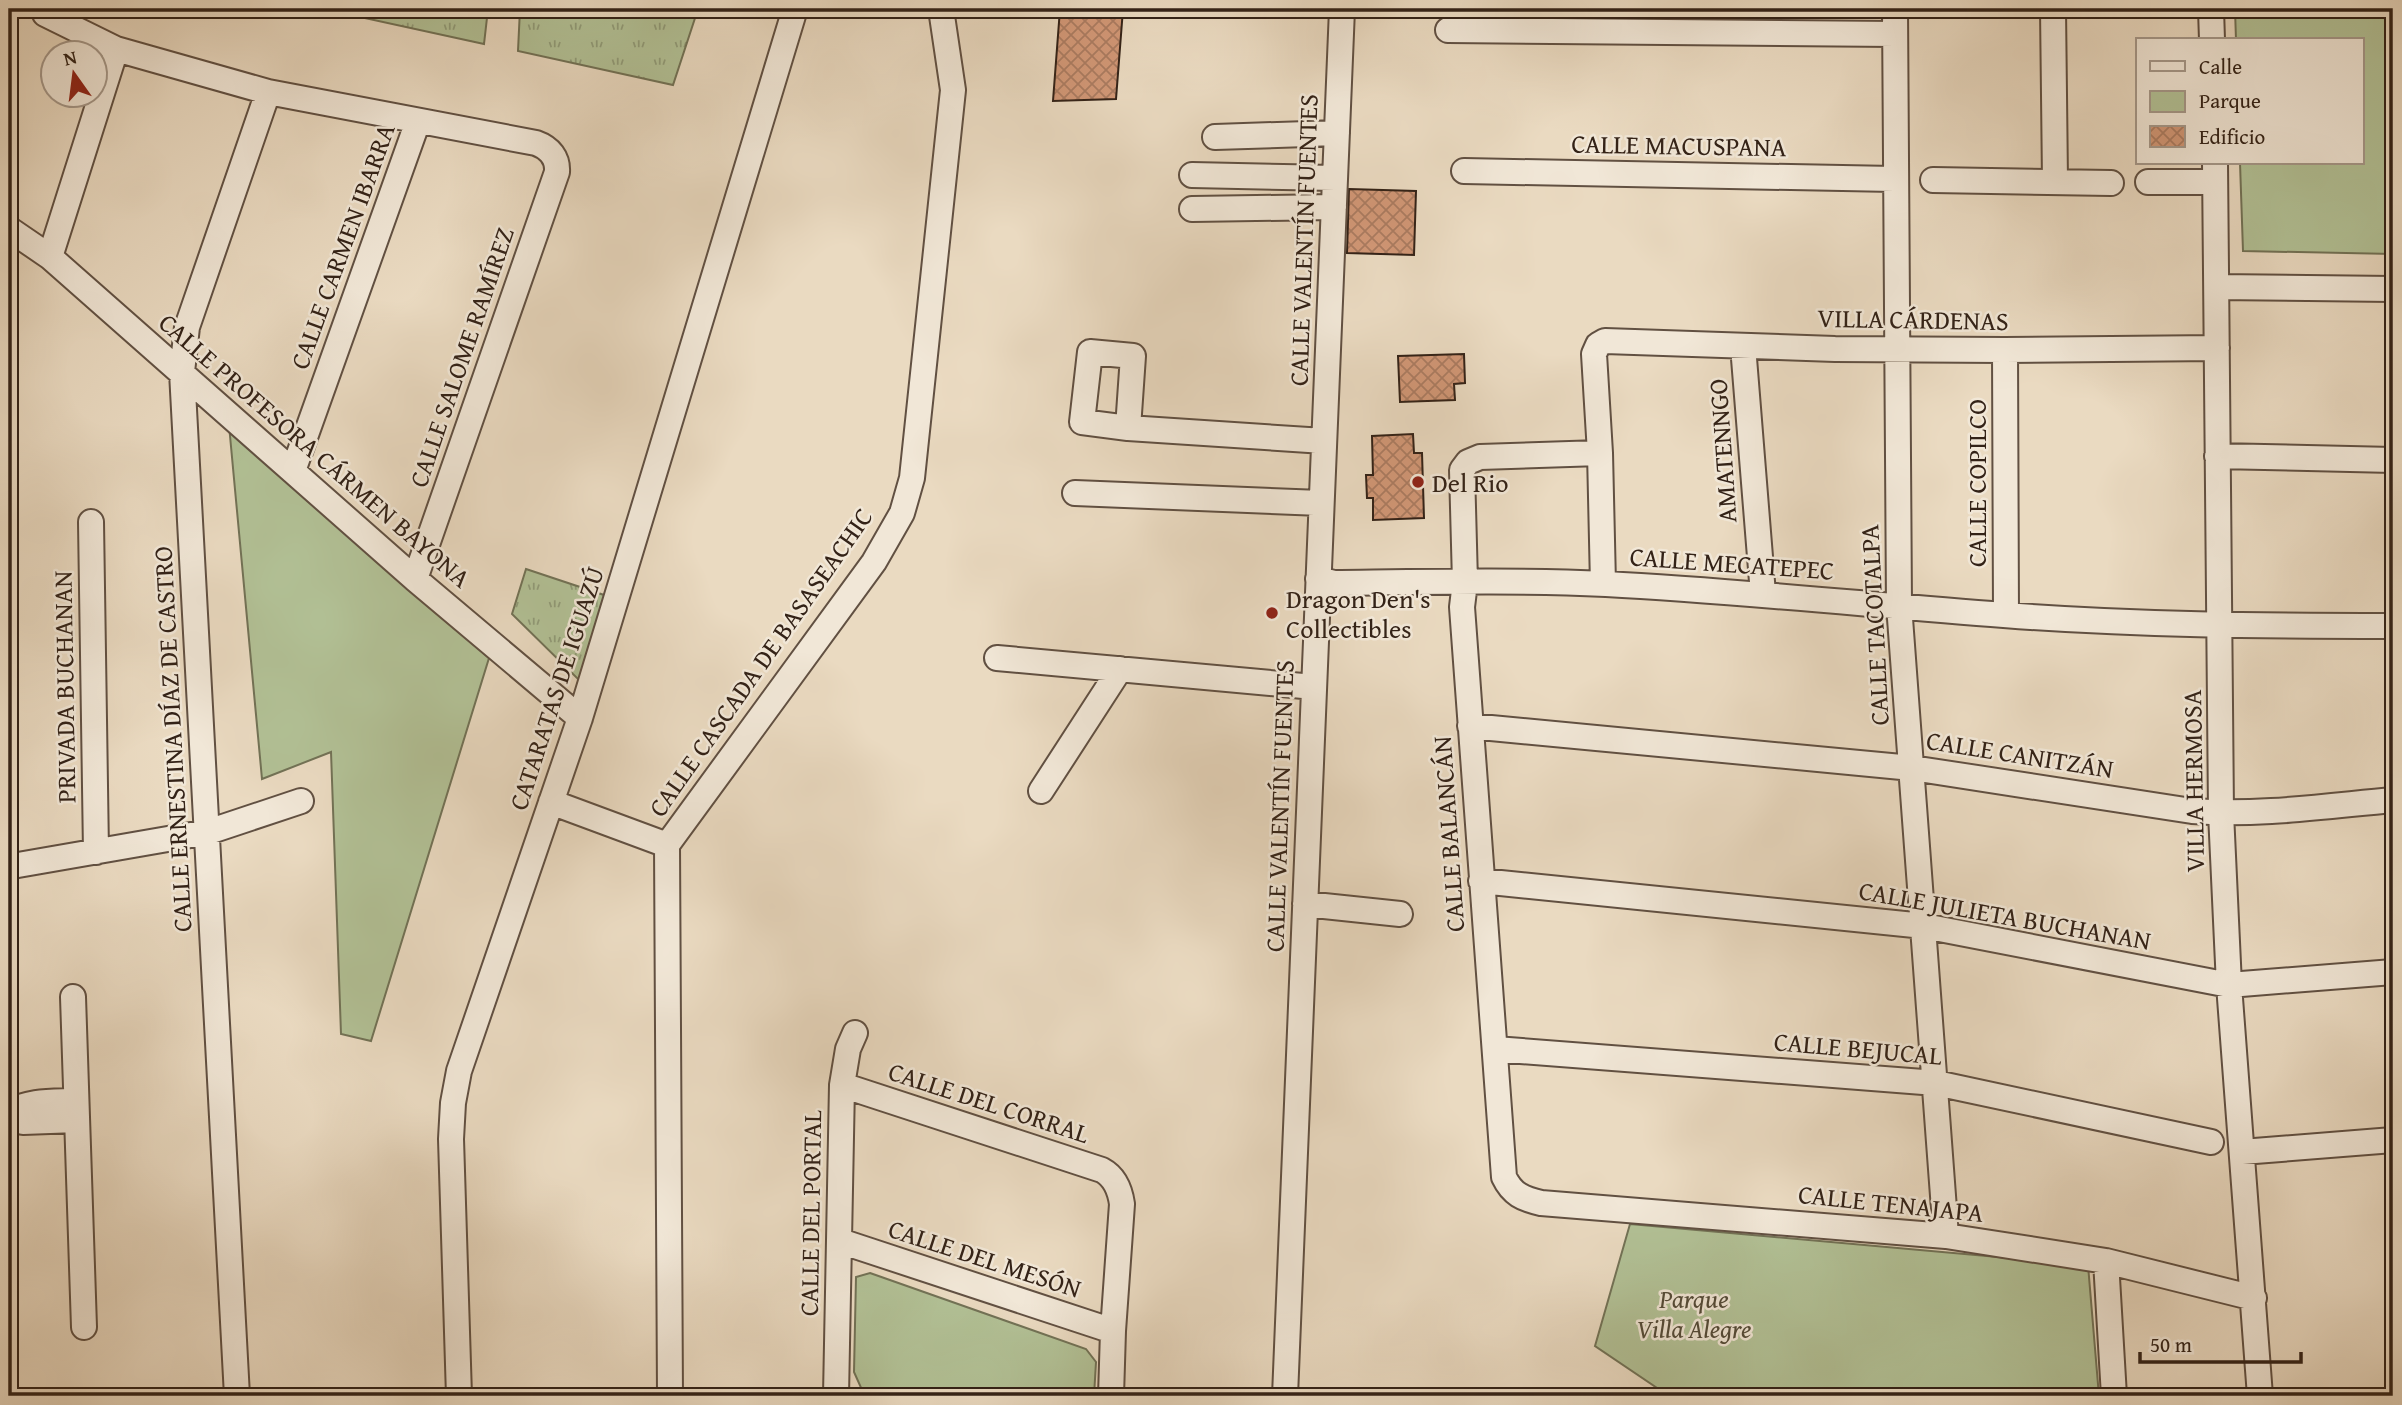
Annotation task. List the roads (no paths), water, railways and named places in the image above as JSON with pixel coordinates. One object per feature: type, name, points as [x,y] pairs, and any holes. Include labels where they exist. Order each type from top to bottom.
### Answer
[{"type":"street","name":"CATARATAS DE IGUAZÚ","points":[[459,1396],[453,1103],[469,1040],[580,718],[795,9]]},
{"type":"street","name":"CALLE CASCADA DE BASASEACHIC","points":[[670,1396],[667,845],[874,562],[902,513],[912,478],[953,90],[941,9]]},
{"type":"street","name":"CALLE VALENTÍN FUENTES","points":[[1285,1396],[1342,9]]},
{"type":"street","name":"CALLE TACOTALPA","points":[[1895,9],[1894,179],[1899,605],[1946,1236]]},
{"type":"street","points":[[2053,9],[2055,181]]},
{"type":"street","points":[[2211,9],[2212,38]]},
{"type":"street","points":[[45,14],[116,49],[268,92],[418,121]]},
{"type":"street","points":[[1448,30],[1895,34]]},
{"type":"street","points":[[50,257],[116,49]]},
{"type":"street","name":"CALLE ERNESTINA DÍAZ DE CASTRO","points":[[237,1396],[182,372],[187,327],[268,92]]},
{"type":"street","name":"CALLE SALOME RAMÍREZ","points":[[415,579],[557,172],[554,156],[548,149],[536,143],[418,121]]},
{"type":"street","name":"CALLE CARMEN IBARRA","points":[[293,471],[418,121]]},
{"type":"street","points":[[1215,137],[1337,133]]},
{"type":"street","name":"CALLE MACUSPANA","points":[[1464,171],[1894,179]]},
{"type":"street","points":[[2148,182],[2215,173]]},
{"type":"street","name":"VILLA HERMOSA","points":[[2215,173],[2221,813],[2229,985],[2260,1396]]},
{"type":"street","points":[[1192,175],[1335,178]]},
{"type":"street","points":[[1933,180],[2111,183]]},
{"type":"street","points":[[1192,209],[1334,207]]},
{"type":"street","name":"CALLE PROFESORA CÁRMEN BAYONA","points":[[9,229],[50,257],[415,579],[580,718]]},
{"type":"street","points":[[2217,287],[2393,289]]},
{"type":"street","name":"VILLA CÁRDENAS","points":[[1600,453],[1594,354],[1598,345],[1609,341],[1897,349],[2217,348]]},
{"type":"street","name":"AMATENNGO","points":[[1743,346],[1763,594]]},
{"type":"street","name":"CALLE COPILCO","points":[[2005,350],[2006,615]]},
{"type":"street","points":[[1128,428],[1324,440]]},
{"type":"street","points":[[1600,453],[1603,584]]},
{"type":"street","name":"CALLE BALANCÁN","points":[[1518,1196],[1508,1187],[1504,1177],[1462,607],[1465,582],[1462,474],[1465,464],[1480,457],[1600,453]]},
{"type":"street","points":[[2217,456],[2393,460]]},
{"type":"street","points":[[1075,494],[1321,503]]},
{"type":"street","name":"PRIVADA BUCHANAN","points":[[91,522],[96,852]]},
{"type":"street","name":"CALLE MECATEPEC","points":[[1318,579],[1334,583],[1603,584],[1763,594],[2006,615],[2220,625],[2393,626]]},
{"type":"street","points":[[997,658],[1314,687]]},
{"type":"street","points":[[1041,791],[1120,669]]},
{"type":"street","name":"CALLE CANITZÁN","points":[[1470,726],[1912,768],[2192,811],[2221,813],[2393,800]]},
{"type":"street","points":[[18,866],[208,832],[301,801]]},
{"type":"street","points":[[551,802],[667,845]]},
{"type":"street","name":"CALLE JULIETA BUCHANAN","points":[[1482,881],[1924,926],[2229,985],[2269,984],[2393,972]]},
{"type":"street","points":[[1305,904],[1400,914]]},
{"type":"street","points":[[73,997],[84,1327]]},
{"type":"street","name":"CALLE DEL PORTAL","points":[[836,1396],[842,1085],[848,1049],[855,1034]]},
{"type":"street","name":"CALLE BEJUCAL","points":[[1495,1049],[1936,1083],[2211,1142]]},
{"type":"street","name":"CALLE DEL CORRAL","points":[[842,1085],[1102,1170],[1119,1189],[1122,1204],[1113,1331]]},
{"type":"street","points":[[9,1112],[32,1102],[76,1110]]},
{"type":"street","points":[[2242,1152],[2393,1140]]},
{"type":"street","name":"CALLE TENAJAPA","points":[[1518,1196],[1541,1202],[1946,1236],[2106,1261],[2254,1298]]},
{"type":"street","name":"CALLE DEL MESÓN","points":[[839,1241],[1113,1331]]},
{"type":"street","points":[[2106,1261],[2114,1396]]},
{"type":"street","points":[[1111,1396],[1113,1331]]},
{"type":"place","name":"Del Rio","points":[[1418,482]]},
{"type":"place","name":"Dragon Den's Collectibles","points":[[1272,613]]},
{"type":"park label","name":"Parque Villa Alegre","points":[[1694,1313]]}]
